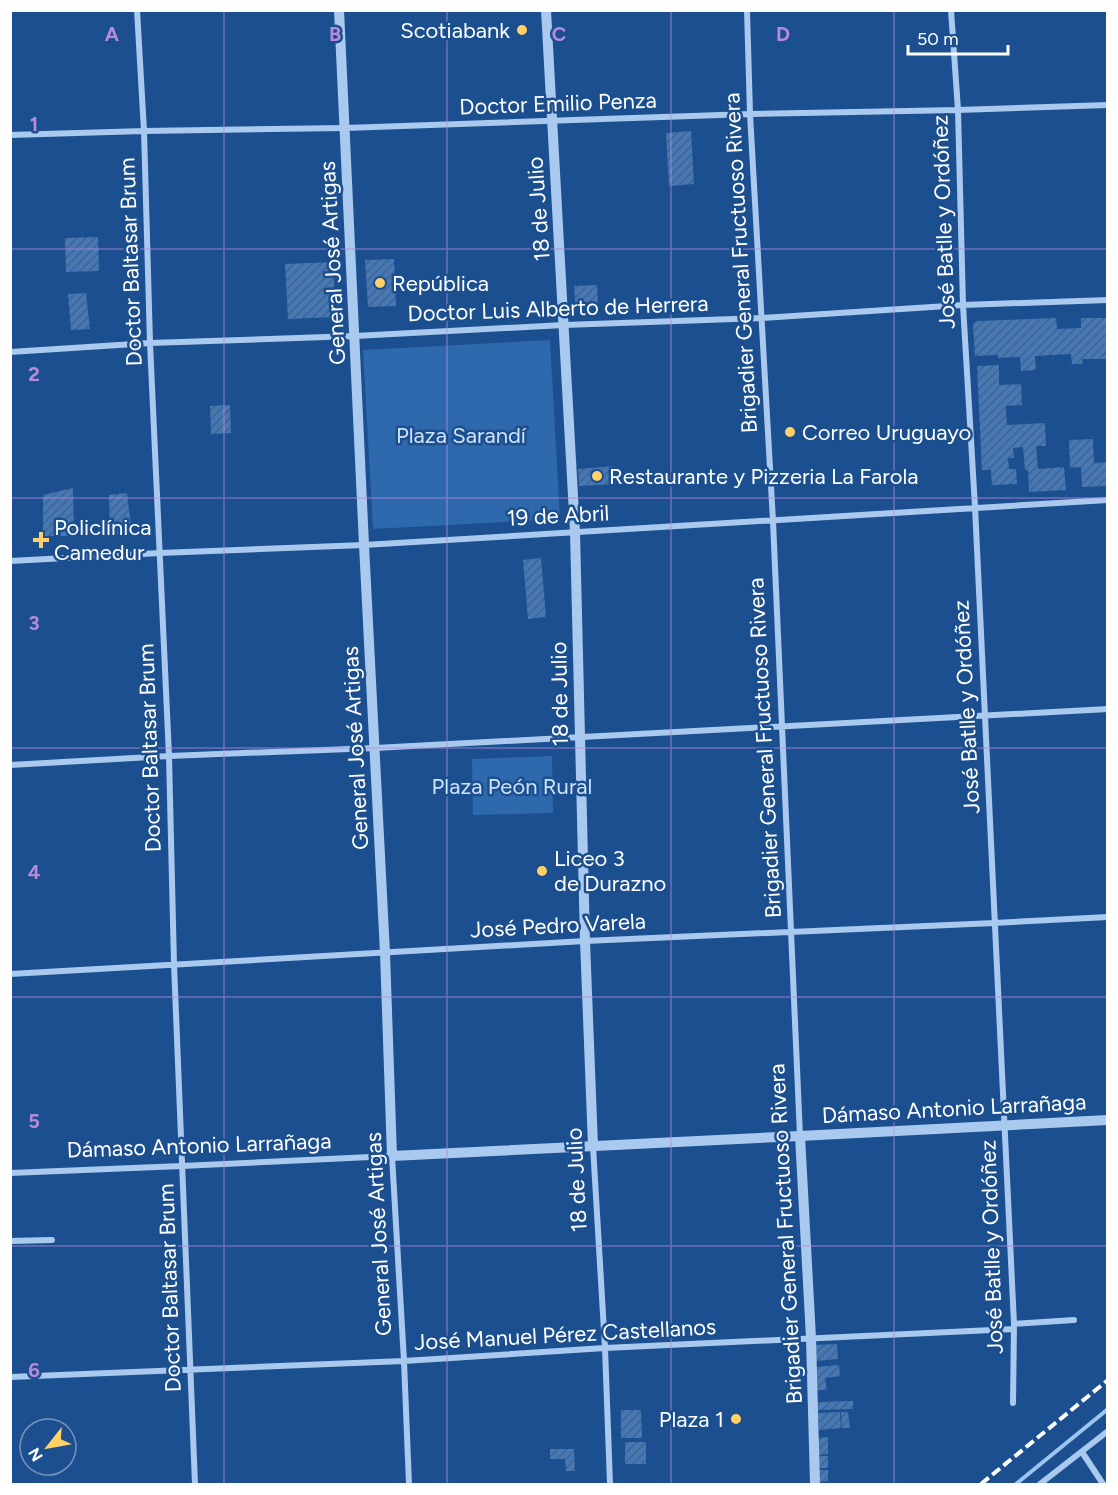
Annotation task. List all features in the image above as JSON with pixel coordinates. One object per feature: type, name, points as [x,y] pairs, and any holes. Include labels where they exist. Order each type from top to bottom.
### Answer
[{"type":"street","name":"Doctor Baltasar Brum","points":[[137,10],[144,131],[150,343],[169,756],[174,964],[195,1485]]},
{"type":"street","name":"General José Artigas","points":[[339,10],[385,953],[408,1485]]},
{"type":"street","name":"18 de Julio","points":[[546,10],[575,532],[585,941],[610,1485]]},
{"type":"street","name":"Brigadier General Fructuoso Rivera","points":[[747,10],[750,114],[773,521],[811,1338],[815,1485]]},
{"type":"street","name":"José Batlle y Ordóñez","points":[[951,10],[958,110],[963,304],[975,507],[1014,1327],[1013,1402]]},
{"type":"street","name":"Doctor Emilio Penza","points":[[10,135],[345,128],[1107,105]]},
{"type":"street","name":"Doctor Luis Alberto de Herrera","points":[[10,352],[150,343],[762,318],[963,304],[1107,300]]},
{"type":"street","name":"19 de Abril","points":[[10,561],[364,545],[1107,500]]},
{"type":"street","points":[[10,765],[1107,709]]},
{"type":"street","name":"José Pedro Varela","points":[[10,974],[585,941],[1107,917]]},
{"type":"street","name":"Dámaso Antonio Larrañaga","points":[[10,1173],[1107,1120]]},
{"type":"street","points":[[10,1241],[52,1240]]},
{"type":"street","name":"José Manuel Pérez Castellanos","points":[[10,1377],[404,1361],[1014,1327],[1074,1320]]},
{"type":"street","points":[[1040,1485],[1107,1431]]},
{"type":"street","points":[[1082,1452],[1103,1485]]},
{"type":"green space","name":"Plaza Sarandí","points":[[550,340],[560,519],[373,529],[363,350]]},
{"type":"green space","name":"Plaza Peón Rural","points":[[552,756],[553,813],[473,815],[472,759]]},
{"type":"building","points":[[691,131],[694,184],[669,186],[666,133]]},
{"type":"building","points":[[98,237],[99,271],[66,272],[65,238]]},
{"type":"building","name":"República","points":[[394,259],[396,306],[368,307],[365,260]]},
{"type":"building","points":[[333,262],[336,317],[288,319],[285,264]]},
{"type":"building","points":[[597,285],[598,304],[576,305],[574,286]]},
{"type":"building","points":[[86,293],[90,329],[71,330],[68,294]]},
{"type":"building","points":[[1056,318],[1057,329],[1081,328],[1081,318],[1108,318],[1106,359],[1082,359],[1083,364],[1072,364],[1071,354],[1035,356],[1036,370],[1021,371],[1020,357],[975,356],[973,325],[977,321]]},
{"type":"building","points":[[999,365],[999,385],[1021,384],[1022,405],[1006,406],[1007,425],[1045,423],[1046,446],[1036,446],[1038,469],[1064,467],[1066,490],[1029,492],[1028,470],[1025,470],[1023,447],[1013,448],[1014,458],[1008,458],[1009,469],[1016,469],[1017,484],[992,485],[991,470],[982,470],[977,366]]},
{"type":"building","points":[[230,405],[231,433],[211,434],[210,406]]},
{"type":"building","points":[[1093,439],[1094,463],[1108,462],[1108,486],[1082,487],[1081,467],[1070,468],[1069,440]]},
{"type":"building","name":"Restaurante y Pizzeria La Farola","points":[[615,466],[616,484],[579,486],[578,469]]},
{"type":"building","points":[[73,488],[74,536],[43,536],[43,495]]},
{"type":"building","points":[[127,493],[132,534],[110,534],[109,495]]},
{"type":"building","points":[[541,558],[546,617],[528,619],[523,560]]},
{"type":"building","points":[[837,1344],[838,1359],[816,1361],[815,1345]]},
{"type":"building","points":[[839,1365],[840,1376],[825,1378],[827,1390],[817,1390],[815,1367]]},
{"type":"building","points":[[853,1401],[853,1409],[818,1410],[818,1402]]},
{"type":"building","points":[[621,1410],[641,1410],[642,1438],[621,1438]]},
{"type":"building","points":[[840,1412],[841,1428],[819,1430],[818,1413]]},
{"type":"building","points":[[841,1412],[848,1412],[850,1428],[842,1428]]},
{"type":"building","points":[[828,1437],[828,1454],[819,1455],[818,1438]]},
{"type":"building","points":[[625,1442],[646,1442],[646,1464],[625,1464]]},
{"type":"building","points":[[550,1449],[574,1449],[575,1471],[566,1471],[565,1459],[550,1459]]},
{"type":"building","points":[[818,1456],[828,1456],[828,1468],[819,1468]]},
{"type":"building","points":[[819,1470],[828,1470],[828,1481],[819,1482]]},
{"type":"waterway","points":[[1016,1484],[1108,1409]]},
{"type":"railway","points":[[981,1484],[1108,1380]]},
{"type":"place","name":"Scotiabank","points":[[522,30]]},
{"type":"place","name":"República","points":[[380,283]]},
{"type":"place","name":"Correo Uruguayo","points":[[790,432]]},
{"type":"place","name":"Restaurante y Pizzeria La Farola","points":[[597,476]]},
{"type":"place","name":"Policlínica Camedur","points":[[41,540]]},
{"type":"place","name":"Liceo 3 de Durazno","points":[[542,871]]},
{"type":"place","name":"Plaza 1","points":[[736,1419]]}]
